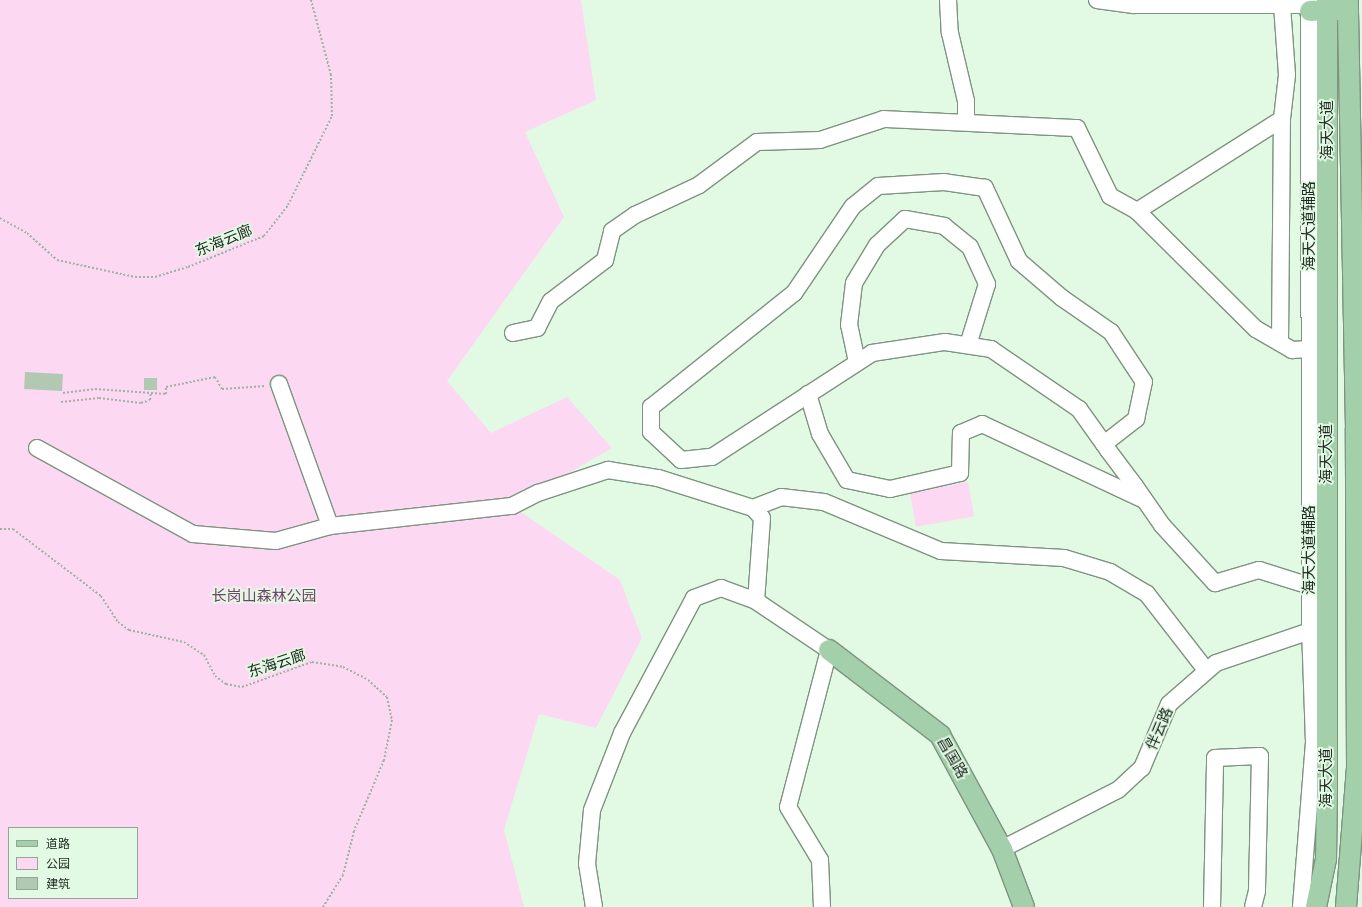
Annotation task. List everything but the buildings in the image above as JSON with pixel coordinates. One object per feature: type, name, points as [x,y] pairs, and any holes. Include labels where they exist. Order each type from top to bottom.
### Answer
[{"type":"main road","points":[[1317,5],[1353,6]]},
{"type":"main road","name":"海天大道","points":[[1316,907],[1326,859],[1318,628],[1317,5]]},
{"type":"main road","name":"海天大道","points":[[1346,907],[1357,768],[1353,6]]},
{"type":"main road","name":"昌国路","points":[[829,650],[940,735],[1002,849],[1024,907]]},
{"type":"street","points":[[948,0],[950,34],[966,101],[966,122]]},
{"type":"street","points":[[1097,0],[1135,3],[1317,5]]},
{"type":"street","points":[[1280,343],[1282,119],[1287,75],[1282,5]]},
{"type":"street","name":"海天大道辅路","points":[[1301,907],[1314,742],[1318,628],[1310,586],[1310,349],[1317,5]]},
{"type":"street","points":[[513,333],[537,328],[551,300],[605,260],[612,231],[635,215],[699,185],[757,142],[820,140],[884,119],[1077,128],[1110,196],[1137,211],[1256,329],[1292,350],[1310,349]]},
{"type":"street","points":[[1137,211],[1282,119]]},
{"type":"street","points":[[1104,444],[1136,419],[1144,382],[1111,332],[1062,298],[1020,262],[985,188],[944,182],[878,186],[853,206],[794,293],[652,408],[651,432],[681,460],[712,457],[872,352],[945,342],[991,349],[1079,409],[1104,444],[1145,500],[1162,525],[1215,583],[1259,570],[1310,586]]},
{"type":"street","points":[[857,362],[849,325],[854,282],[877,245],[905,219],[944,226],[970,247],[987,284],[968,345]]},
{"type":"street","points":[[279,384],[330,526]]},
{"type":"street","points":[[808,394],[820,434],[847,480],[890,489],[960,473],[961,433],[982,424],[1145,500]]},
{"type":"street","points":[[38,448],[193,534],[276,540],[330,526],[512,506],[538,493],[608,470],[658,478],[753,508],[762,518],[763,535],[756,601]]},
{"type":"street","points":[[753,508],[781,497],[824,502],[941,551],[1064,558],[1110,572],[1147,594],[1206,670]]},
{"type":"street","points":[[594,907],[587,864],[592,810],[622,733],[694,598],[722,588],[756,601],[829,650],[788,807],[820,860],[822,907]]},
{"type":"street","name":"伴云路","points":[[1002,849],[1118,790],[1142,768],[1169,704],[1206,670],[1251,648],[1318,628]]},
{"type":"street","points":[[1212,907],[1216,758],[1260,756],[1257,891],[1253,907]]},
{"type":"path","name":"东海云廊","points":[[0,218],[27,233],[57,260],[135,277],[155,277],[188,267],[264,236],[288,205],[332,116],[331,75],[311,0]]},
{"type":"path","points":[[62,393],[95,389],[166,394],[166,387],[215,377],[222,389],[279,384]]},
{"type":"path","points":[[61,402],[99,398],[141,403],[150,400],[151,392]]},
{"type":"path","name":"东海云廊","points":[[0,529],[12,530],[102,596],[118,622],[129,630],[184,642],[204,655],[215,676],[226,684],[242,687],[312,662],[343,666],[368,680],[388,697],[392,720],[384,760],[354,831],[343,875],[323,907]]},
{"type":"green space","name":"长岗山森林公园","points":[[0,0],[581,0],[596,100],[525,132],[564,217],[447,381],[491,433],[567,397],[612,448],[512,506],[620,580],[642,638],[596,728],[539,714],[504,830],[524,907],[0,907]]},
{"type":"green space","points":[[968,482],[974,516],[916,527],[910,492]]}]
